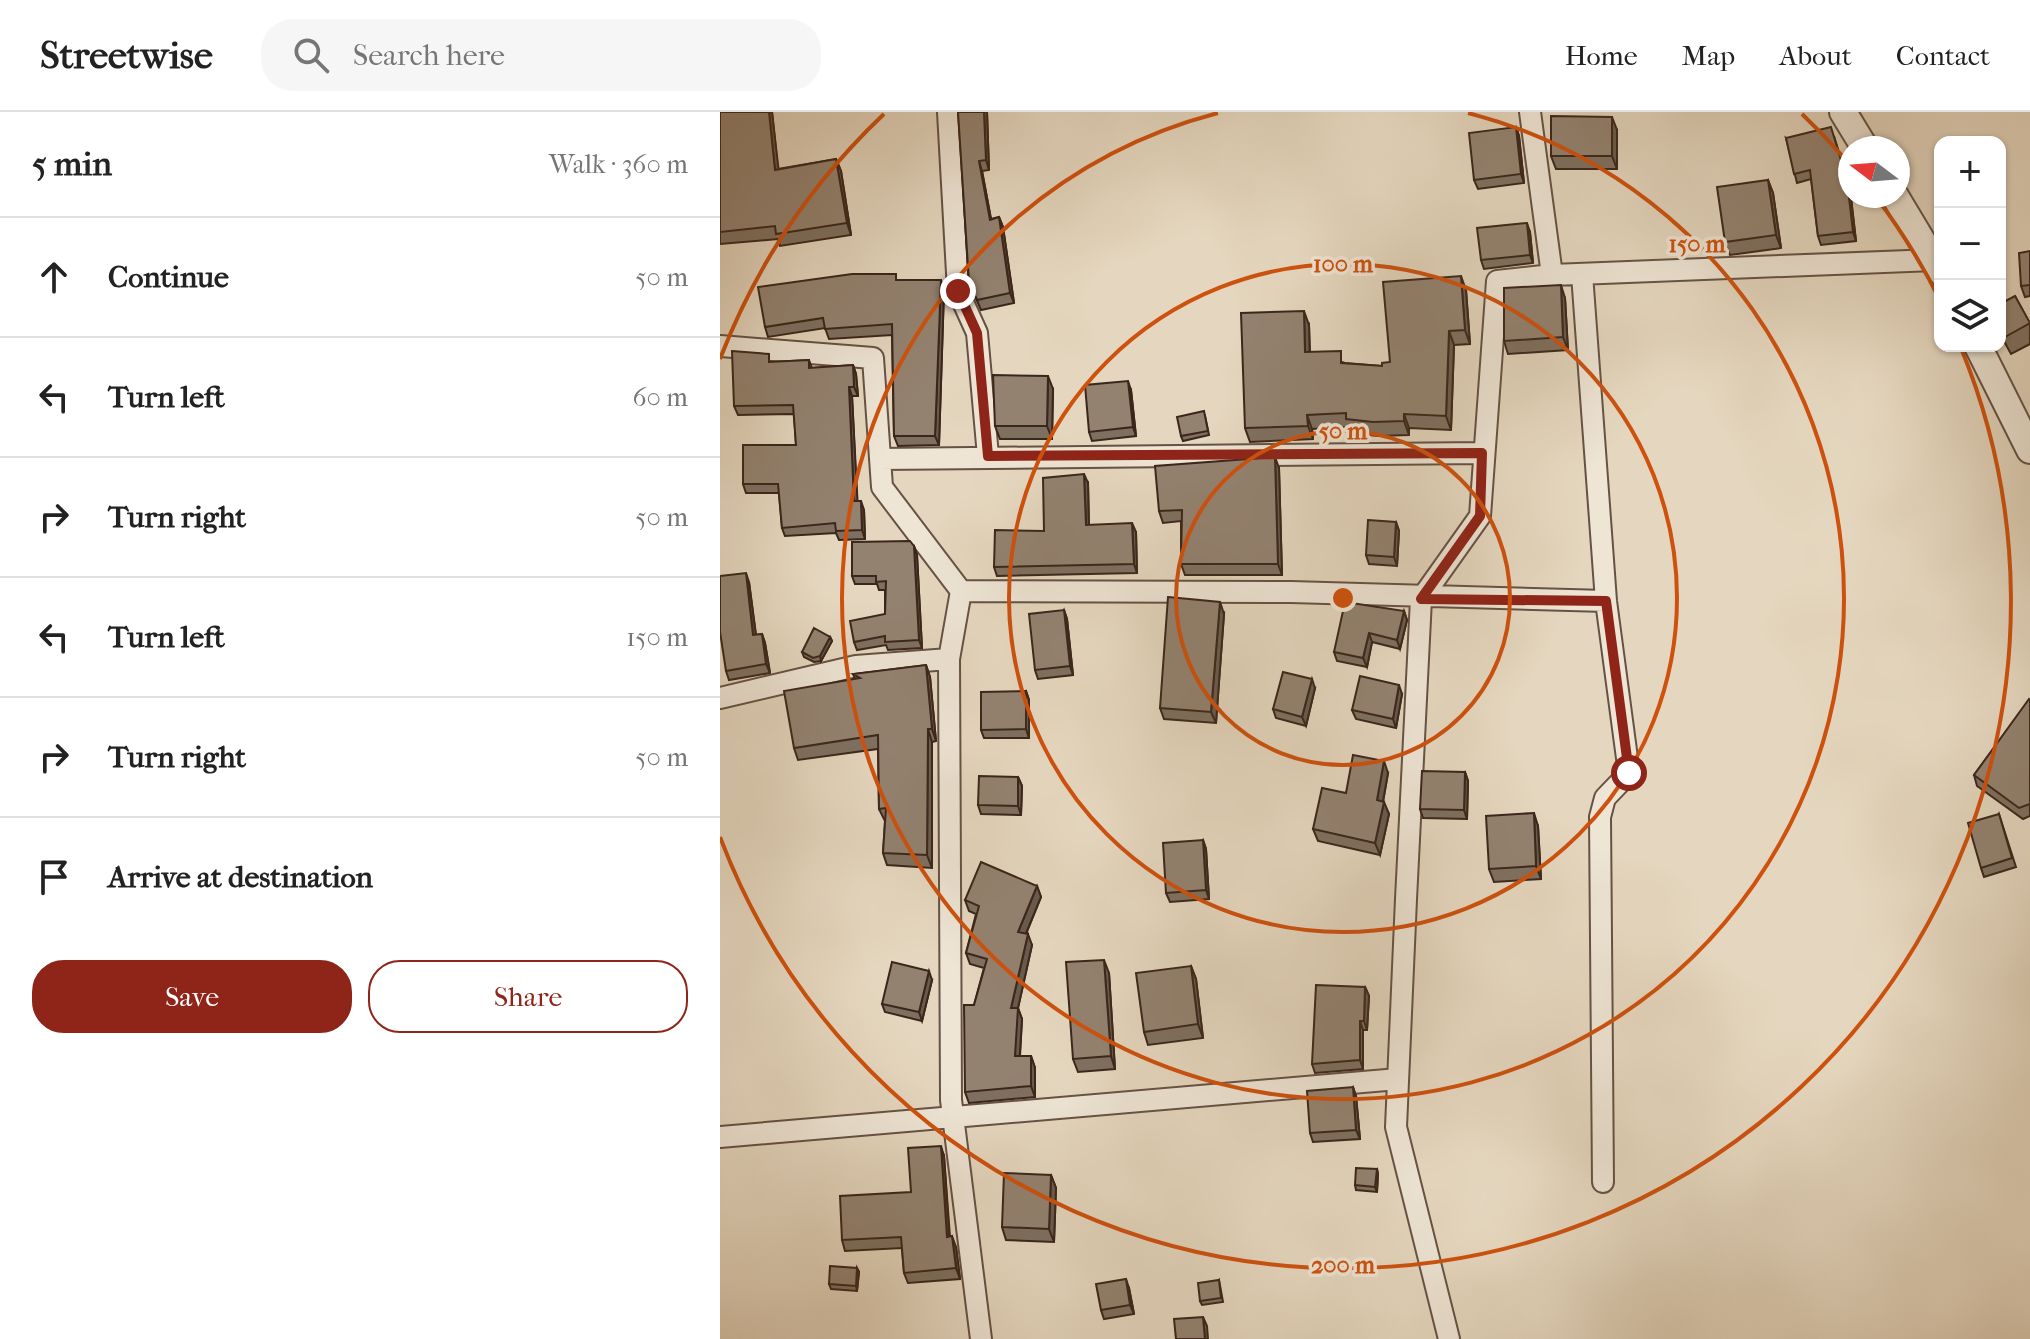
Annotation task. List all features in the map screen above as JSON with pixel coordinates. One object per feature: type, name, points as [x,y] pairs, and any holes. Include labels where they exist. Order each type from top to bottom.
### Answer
[{"type":"street","points":[[948,112],[958,291],[977,333],[988,456]]},
{"type":"street","points":[[1530,112],[1552,275]]},
{"type":"street","points":[[1843,112],[1858,136]]},
{"type":"street","points":[[1902,208],[1934,261]]},
{"type":"street","points":[[1449,1339],[1396,1127],[1398,1079],[1421,599],[1480,516],[1482,453],[1497,281],[1552,275],[1934,266]]},
{"type":"street","points":[[1582,274],[1606,601],[1629,773],[1605,798],[1600,817],[1603,1182]]},
{"type":"street","points":[[720,346],[873,358],[882,487],[961,591],[949,659],[954,1116],[981,1339]]},
{"type":"street","points":[[1981,352],[2030,450]]},
{"type":"street","points":[[880,459],[1482,453]]},
{"type":"street","points":[[961,591],[1291,592],[1421,599],[1606,601]]},
{"type":"street","points":[[720,698],[856,666],[949,659]]},
{"type":"street","points":[[720,1137],[1398,1079]]},
{"type":"building","points":[[720,112],[769,112],[775,170],[836,159],[847,223],[776,234],[775,226],[720,232]]},
{"type":"building","points":[[958,112],[984,112],[986,160],[979,161],[990,220],[999,217],[1010,293],[977,300],[969,282]]},
{"type":"building","points":[[1551,116],[1612,117],[1612,156],[1551,156]]},
{"type":"building","points":[[1516,127],[1521,174],[1474,180],[1469,133]]},
{"type":"building","points":[[1831,127],[1838,150],[1838,208],[1850,208],[1853,232],[1818,236],[1810,170],[1794,174],[1786,138]]},
{"type":"building","points":[[1768,180],[1776,235],[1725,242],[1717,187]]},
{"type":"building","points":[[1527,223],[1530,255],[1481,260],[1477,228]]},
{"type":"building","points":[[2030,251],[2030,285],[2021,286],[2019,253]]},
{"type":"building","points":[[852,274],[896,274],[896,280],[941,280],[935,436],[894,436],[892,324],[825,329],[823,318],[765,327],[758,287]]},
{"type":"building","points":[[1461,276],[1465,330],[1449,331],[1446,416],[1404,414],[1404,421],[1373,422],[1346,419],[1346,413],[1307,415],[1308,426],[1245,428],[1241,313],[1304,311],[1305,352],[1341,351],[1341,363],[1382,366],[1382,363],[1390,362],[1383,282]]},
{"type":"building","points":[[1561,285],[1563,337],[1504,341],[1504,288]]},
{"type":"building","points":[[2015,296],[2030,323],[2006,336],[2006,301]]},
{"type":"building","points":[[732,351],[769,354],[769,362],[809,360],[809,368],[853,365],[854,387],[849,387],[854,501],[861,501],[862,530],[836,531],[835,523],[782,528],[778,484],[743,484],[743,445],[796,445],[793,405],[734,406]]},
{"type":"building","points":[[993,375],[1048,376],[1047,426],[995,426]]},
{"type":"building","points":[[1128,381],[1133,427],[1089,432],[1085,385]]},
{"type":"building","points":[[1204,411],[1208,431],[1181,436],[1177,417]]},
{"type":"building","points":[[1275,457],[1278,564],[1181,564],[1182,510],[1159,511],[1155,466]]},
{"type":"building","points":[[1084,474],[1086,525],[1132,523],[1134,564],[994,567],[995,530],[1044,531],[1043,478]]},
{"type":"building","points":[[1368,520],[1396,522],[1394,557],[1366,555]]},
{"type":"building","points":[[910,541],[914,546],[919,640],[885,642],[885,636],[854,642],[850,621],[885,614],[886,581],[876,582],[876,576],[852,576],[852,542]]},
{"type":"building","points":[[746,573],[753,635],[762,634],[766,664],[726,671],[720,632],[720,576]]},
{"type":"building","points":[[1168,597],[1220,602],[1211,712],[1160,708]]},
{"type":"building","points":[[1345,602],[1404,611],[1397,640],[1369,633],[1363,658],[1334,652]]},
{"type":"building","points":[[1064,610],[1070,666],[1035,670],[1029,614]]},
{"type":"building","points":[[814,628],[830,637],[820,656],[813,658],[802,652]]},
{"type":"building","points":[[926,665],[932,729],[928,729],[927,855],[883,853],[886,808],[879,809],[878,735],[794,748],[784,691],[860,678],[853,674]]},
{"type":"building","points":[[1283,672],[1312,679],[1302,717],[1273,709]]},
{"type":"building","points":[[1360,676],[1399,685],[1393,719],[1352,710]]},
{"type":"building","points":[[1026,691],[1026,729],[981,730],[981,692]]},
{"type":"building","points":[[2029,699],[2030,804],[2019,808],[1974,775]]},
{"type":"building","points":[[1353,755],[1384,761],[1377,800],[1384,802],[1375,843],[1313,829],[1322,788],[1346,793]]},
{"type":"building","points":[[1422,771],[1465,772],[1464,810],[1420,809]]},
{"type":"building","points":[[979,776],[1018,777],[1018,806],[978,805]]},
{"type":"building","points":[[1534,813],[1536,866],[1489,869],[1486,816]]},
{"type":"building","points":[[1999,814],[2012,858],[1981,868],[1968,823]]},
{"type":"building","points":[[1203,840],[1206,890],[1166,893],[1163,843]]},
{"type":"building","points":[[981,862],[1037,886],[1018,932],[1028,934],[1011,1008],[1018,1008],[1015,1056],[1031,1056],[1031,1086],[965,1092],[964,1005],[974,1005],[987,959],[966,953],[979,906],[965,900]]},
{"type":"building","points":[[1104,960],[1111,1056],[1073,1059],[1066,962]]},
{"type":"building","points":[[892,962],[929,971],[919,1012],[882,1004]]},
{"type":"building","points":[[1191,966],[1198,1024],[1144,1032],[1136,973]]},
{"type":"building","points":[[1316,985],[1365,987],[1364,1021],[1360,1021],[1360,1060],[1312,1064]]},
{"type":"building","points":[[1353,1087],[1356,1130],[1310,1133],[1307,1091]]},
{"type":"building","points":[[941,1146],[947,1237],[952,1236],[956,1268],[904,1273],[901,1237],[842,1240],[840,1196],[911,1192],[908,1148]]},
{"type":"building","points":[[1356,1168],[1377,1169],[1375,1187],[1355,1185]]},
{"type":"building","points":[[1004,1173],[1051,1175],[1049,1229],[1002,1227]]},
{"type":"building","points":[[830,1266],[857,1268],[856,1286],[829,1284]]},
{"type":"building","points":[[1126,1279],[1130,1305],[1101,1310],[1096,1284]]},
{"type":"building","points":[[1219,1280],[1221,1298],[1200,1301],[1198,1283]]},
{"type":"building","points":[[1203,1317],[1205,1339],[1176,1339],[1174,1319]]},
{"type":"route","points":[[958,291],[977,333],[988,456],[1482,453],[1480,516],[1421,599],[1606,601],[1629,773]]}]
